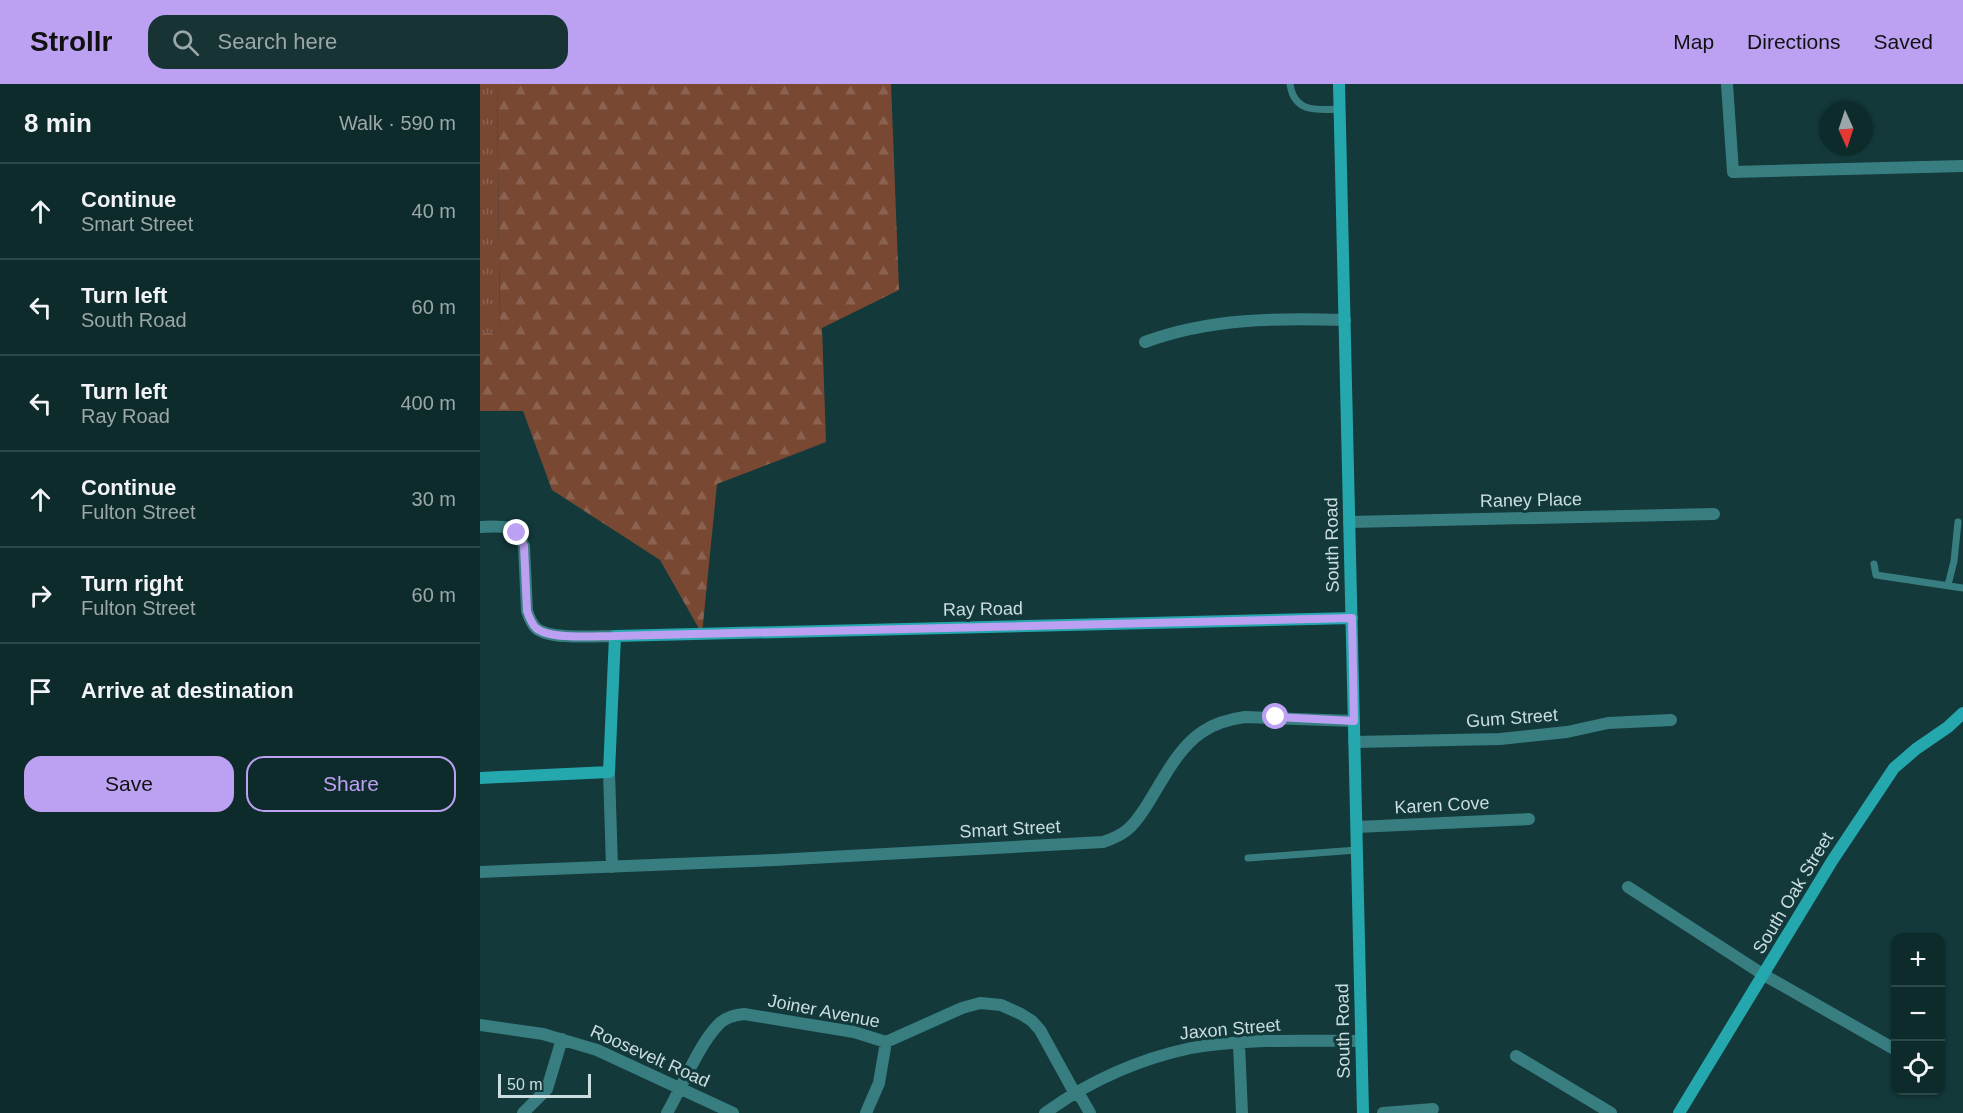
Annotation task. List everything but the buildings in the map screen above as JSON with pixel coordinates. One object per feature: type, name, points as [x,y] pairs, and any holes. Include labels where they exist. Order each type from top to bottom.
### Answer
[{"type":"street","name":"South Road","points":[[1339,84],[1363,1113]]},
{"type":"street","points":[[1727,84],[1733,172],[1963,166]]},
{"type":"street","points":[[1145,342],[1187,329],[1220,323],[1269,320],[1345,320]]},
{"type":"street","name":"Raney Place","points":[[1350,522],[1714,514]]},
{"type":"street","points":[[480,527],[503,526],[520,537],[524,546],[527,611],[536,628],[550,634],[615,636],[609,772],[612,867]]},
{"type":"street","name":"Ray Road","points":[[615,636],[1352,618]]},
{"type":"street","name":"South Oak Street","points":[[1682,1112],[1832,861],[1894,768],[1916,749],[1948,728],[1963,713]]},
{"type":"street","name":"Smart Street","points":[[480,872],[1103,842],[1116,838],[1138,820],[1180,752],[1212,726],[1245,717],[1354,721]]},
{"type":"street","name":"Gum Street","points":[[1354,742],[1500,740],[1567,732],[1608,723],[1671,720]]},
{"type":"street","points":[[480,778],[609,772]]},
{"type":"street","name":"Karen Cove","points":[[1356,827],[1529,819]]},
{"type":"street","points":[[1628,888],[1764,975],[1891,1047]]},
{"type":"street","name":"Joiner Avenue","points":[[667,1113],[702,1047],[718,1025],[729,1017],[738,1015],[854,1032],[886,1042],[962,1008],[980,1003],[991,1003],[1021,1014],[1032,1021],[1040,1030],[1075,1094]]},
{"type":"street","name":"Roosevelt Road","points":[[480,1025],[516,1029],[610,1055],[733,1113]]},
{"type":"street","points":[[523,1113],[547,1089],[562,1040]]},
{"type":"street","name":"Jaxon Street","points":[[1045,1113],[1061,1108],[1075,1094],[1128,1067],[1165,1054],[1193,1048],[1239,1044],[1362,1041]]},
{"type":"street","points":[[866,1113],[879,1083],[886,1042]]},
{"type":"street","points":[[1239,1044],[1242,1113]]},
{"type":"street","points":[[1516,1056],[1611,1113]]},
{"type":"street","points":[[1075,1094],[1082,1099],[1090,1113]]},
{"type":"street","points":[[1383,1113],[1432,1109]]},
{"type":"lane","points":[[1290,84],[1295,98],[1306,107],[1340,109]]},
{"type":"lane","points":[[1948,585],[1954,561],[1958,522]]},
{"type":"lane","points":[[1874,564],[1876,575],[1963,588]]},
{"type":"lane","points":[[1248,858],[1357,850]]},
{"type":"green space","points":[[480,84],[497,84],[500,332],[480,333]]},
{"type":"green space","points":[[497,84],[891,84],[899,290],[822,328],[826,442],[717,484],[702,634],[660,560],[552,490],[523,411],[480,411],[480,333],[500,332]]},
{"type":"route","points":[[517,533],[524,546],[527,611],[536,628],[550,634],[615,636],[1352,618],[1354,721],[1276,717]]}]
